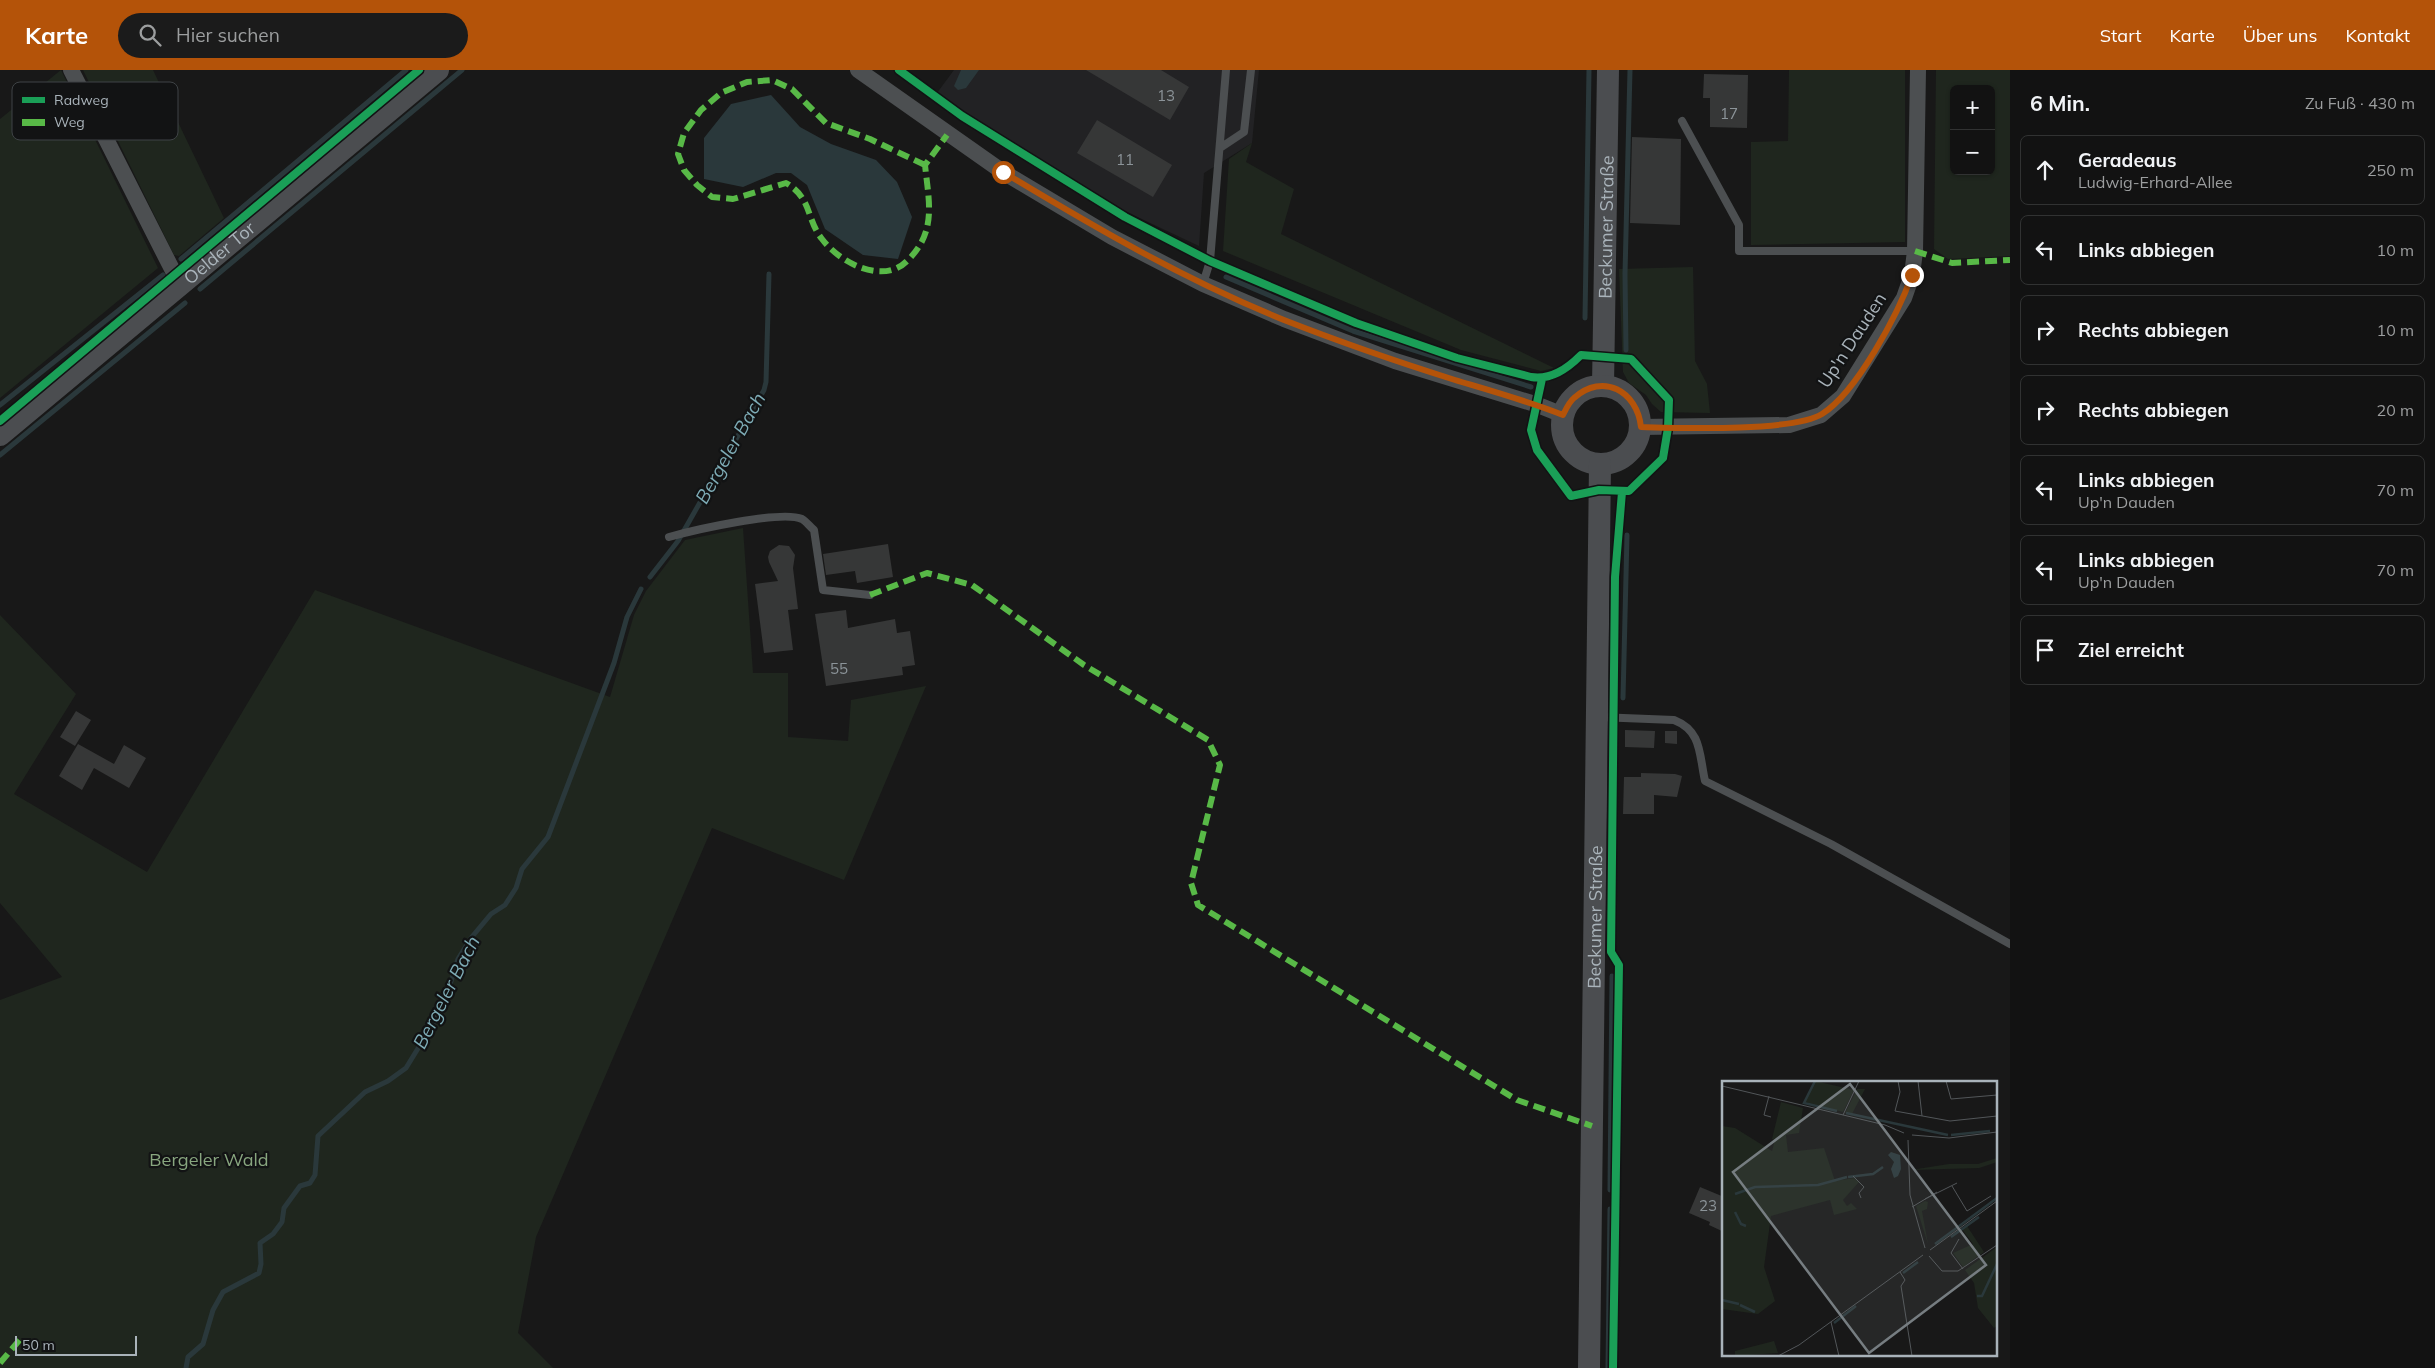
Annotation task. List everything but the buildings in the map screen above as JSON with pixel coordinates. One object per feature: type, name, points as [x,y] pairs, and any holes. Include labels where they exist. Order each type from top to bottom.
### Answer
[{"type":"main road","name":"Oelder Tor","points":[[0,436],[438,70]]},
{"type":"main road","name":"Beckumer Straße","points":[[1603,386],[1608,70]]},
{"type":"main road","points":[[1603,386],[1615,388],[1630,399],[1640,415],[1641,427],[1637,442],[1628,454],[1615,462],[1600,464],[1586,462],[1574,454],[1566,443],[1562,429],[1563,415],[1572,400],[1586,389],[1603,386]]},
{"type":"main road","name":"Beckumer Straße","points":[[1589,1368],[1600,464]]},
{"type":"street","points":[[71,70],[77,82]]},
{"type":"street","points":[[858,70],[1003,172],[1112,237],[1203,284],[1284,319],[1395,361],[1538,405],[1563,415]]},
{"type":"street","name":"Up'n Dauden","points":[[1641,427],[1789,425],[1821,415],[1843,396],[1904,298],[1912,275],[1915,251],[1918,70]]},
{"type":"street","points":[[107,140],[175,275],[183,285]]},
{"type":"lane","points":[[1203,284],[1210,261],[1226,70]]},
{"type":"lane","points":[[1220,148],[1244,132],[1251,70]]},
{"type":"lane","points":[[1682,121],[1739,225],[1739,251],[1915,251]]},
{"type":"lane","points":[[669,537],[687,532],[782,517],[802,519],[814,530],[823,590],[870,595]]},
{"type":"lane","points":[[1598,717],[1674,720],[1685,725],[1694,734],[1705,781],[1831,844],[2010,944]]},
{"type":"shaded area","points":[[954,70],[1259,70],[1252,143],[1204,173],[1199,246],[1127,212],[964,113],[937,93]]},
{"type":"shaded area","points":[[961,70],[979,70],[966,88],[958,90],[954,86]]},
{"type":"shaded area","points":[[771,95],[800,127],[831,144],[876,160],[897,182],[912,217],[898,259],[863,255],[825,229],[807,185],[791,173],[776,173],[743,187],[704,179],[704,138],[731,104]]},
{"type":"green space","points":[[61,70],[67,82],[46,82]]},
{"type":"green space","points":[[83,70],[153,70],[159,82],[89,82]]},
{"type":"green space","points":[[1789,70],[1905,70],[1905,242],[1751,245],[1751,142],[1788,141]]},
{"type":"green space","points":[[1936,70],[2010,70],[2010,256],[1948,259],[1934,249]]},
{"type":"green space","points":[[12,109],[12,140],[95,140],[158,268],[0,398],[0,119]]},
{"type":"green space","points":[[178,122],[224,218],[179,256],[174,255],[117,140],[178,140]]},
{"type":"green space","points":[[1252,143],[1246,162],[1294,189],[1281,234],[1554,368],[1541,371],[1461,350],[1223,251],[1229,159]]},
{"type":"green space","points":[[1693,267],[1695,361],[1707,384],[1710,413],[1661,412],[1646,395],[1629,383],[1623,372],[1619,269]]},
{"type":"green space","name":"Bergeler Wald","points":[[743,528],[753,673],[788,673],[788,737],[848,741],[851,700],[926,686],[844,880],[712,828],[536,1237],[518,1333],[553,1368],[0,1368],[0,1000],[62,977],[0,903],[0,615],[76,694],[14,794],[147,872],[315,590],[610,697],[634,615],[646,591],[685,540]]},
{"type":"waterway","points":[[181,259],[406,70]]},
{"type":"waterway","points":[[200,289],[462,70]]},
{"type":"waterway","points":[[1585,318],[1589,70]]},
{"type":"waterway","points":[[1626,350],[1625,274],[1630,70]]},
{"type":"waterway","name":"Bergeler Bach","points":[[650,577],[678,541],[764,390],[766,382],[769,274]]},
{"type":"waterway","points":[[0,405],[163,275]]},
{"type":"waterway","points":[[1226,277],[1353,331],[1531,387]]},
{"type":"waterway","points":[[0,455],[185,303]]},
{"type":"waterway","points":[[1623,698],[1627,535]]},
{"type":"waterway","name":"Bergeler Bach","points":[[186,1368],[188,1357],[203,1344],[213,1310],[223,1292],[259,1273],[261,1264],[260,1243],[273,1234],[282,1222],[284,1208],[300,1186],[310,1183],[315,1175],[318,1136],[365,1092],[388,1081],[406,1068],[436,1019],[447,994],[458,959],[471,938],[491,914],[505,905],[516,888],[522,869],[548,837],[614,663],[627,617],[641,589]]},
{"type":"waterway","points":[[1610,1190],[1612,976]]},
{"type":"waterway","points":[[1608,1368],[1610,1209]]},
{"type":"marked path","points":[[925,165],[870,139],[826,123],[792,89],[772,80],[747,82],[721,93],[701,110],[684,133],[678,154],[684,170],[697,185],[712,197],[733,199],[786,183],[800,195],[822,239],[839,256],[862,268],[886,271],[897,268],[907,261],[917,250],[923,239],[929,216],[925,165],[947,135]]},
{"type":"marked path","points":[[1915,251],[1952,263],[2010,260]]},
{"type":"marked path","points":[[870,595],[927,573],[972,585],[1084,665],[1208,740],[1220,765],[1191,883],[1198,905],[1517,1100],[1592,1126]]},
{"type":"marked path","points":[[0,1363],[23,1336]]},
{"type":"cycle path","points":[[0,421],[419,70]]},
{"type":"cycle path","points":[[899,70],[962,116],[1125,217],[1210,261],[1356,323],[1457,358],[1531,377],[1552,375],[1570,365],[1581,355],[1631,359],[1669,400],[1668,428],[1663,458],[1629,491],[1599,490],[1571,496],[1537,450],[1531,430],[1542,379]]},
{"type":"cycle path","points":[[1613,1368],[1619,965],[1611,952],[1615,577],[1622,492]]},
{"type":"route","points":[[1003,172],[1112,237],[1203,284],[1284,319],[1395,361],[1538,405],[1563,415],[1572,400],[1586,389],[1603,386],[1615,388],[1626,394],[1634,404],[1640,415],[1641,427],[1789,425],[1821,415],[1843,396],[1874,349],[1904,298],[1912,275]]}]
